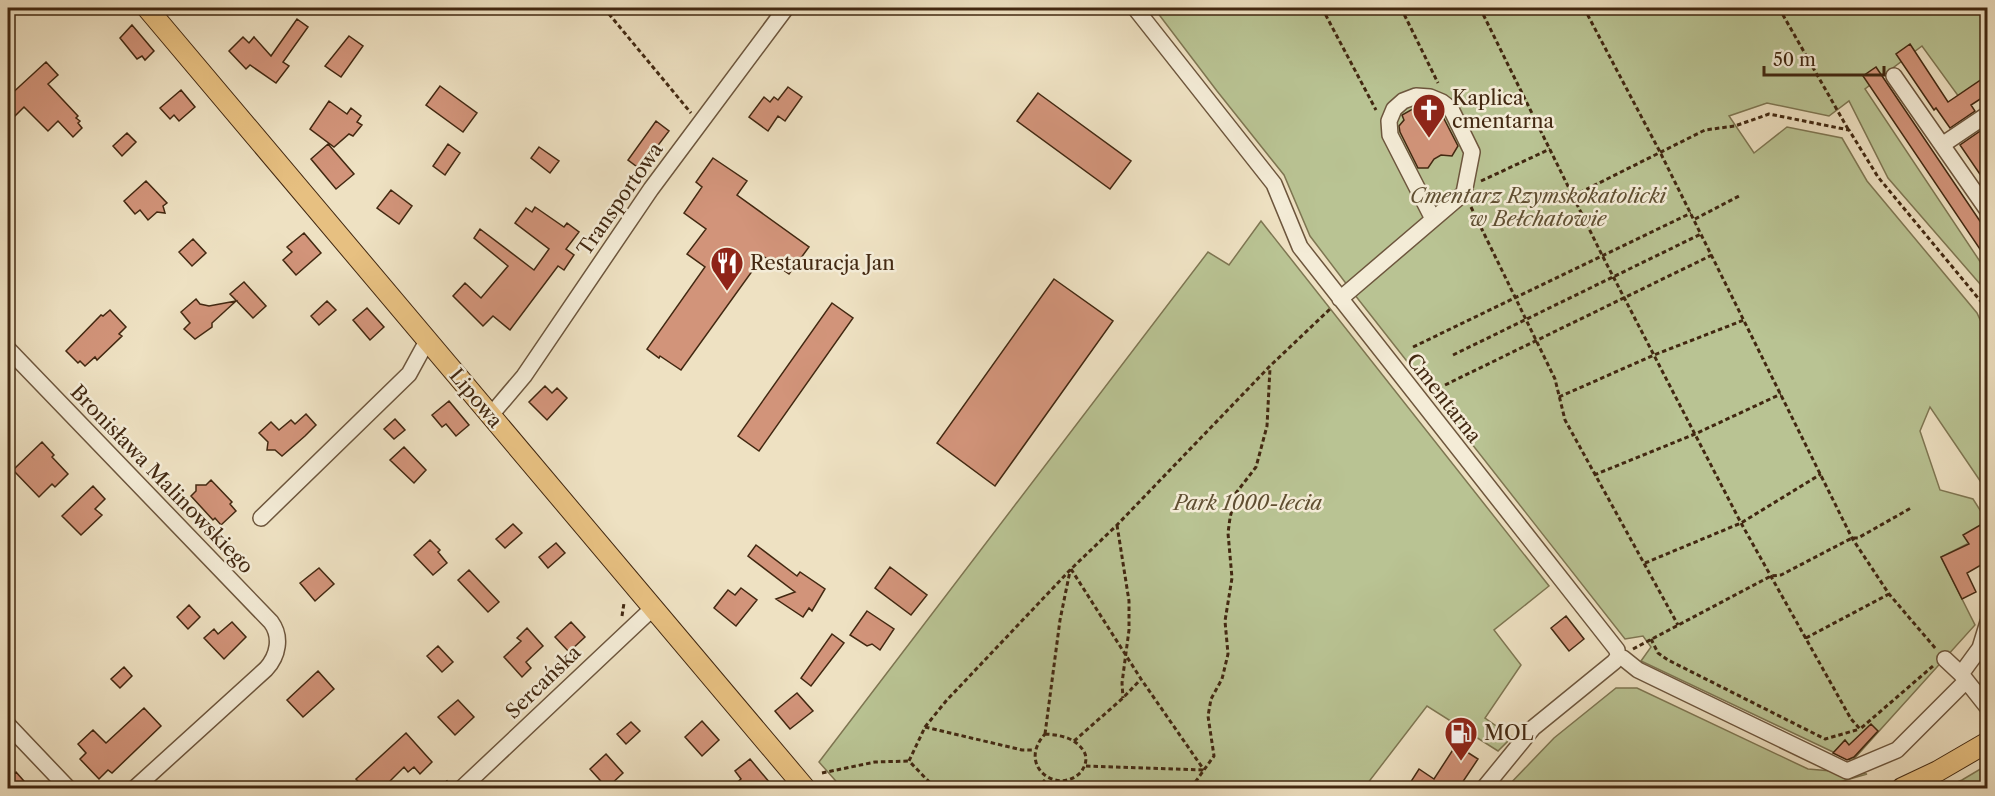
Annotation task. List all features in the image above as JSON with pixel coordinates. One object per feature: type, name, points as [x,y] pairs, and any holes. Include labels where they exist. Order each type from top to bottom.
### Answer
[{"type":"main road","name":"Lipowa","points":[[147,8],[806,789]]},
{"type":"main road","points":[[1902,789],[1938,771],[1988,741]]},
{"type":"street","name":"Transportowa","points":[[490,416],[524,376],[651,189],[786,8]]},
{"type":"street","name":"Cmentarna","points":[[1135,8],[1274,184],[1300,247],[1617,650],[1618,657]]},
{"type":"street","points":[[1894,76],[1988,212]]},
{"type":"street","points":[[1340,300],[1464,193],[1472,152],[1451,109],[1430,97],[1416,96],[1403,101],[1394,109],[1389,121],[1390,135],[1433,219]]},
{"type":"street","points":[[1942,145],[1988,114]]},
{"type":"street","points":[[261,518],[409,375],[427,341]]},
{"type":"street","name":"Bronisława Malinowskiego","points":[[8,349],[271,622],[277,633],[273,660],[266,669],[135,789]]},
{"type":"street","name":"Sercańska","points":[[462,789],[653,609]]},
{"type":"street","points":[[1484,789],[1533,728],[1618,657],[1638,670],[1848,771],[1897,750],[1964,678],[1980,648],[1988,622]]},
{"type":"street","points":[[1944,658],[1964,678],[1988,708]]},
{"type":"street","points":[[8,725],[68,789]]},
{"type":"path","points":[[604,8],[700,123]]},
{"type":"path","points":[[1322,8],[1390,135]]},
{"type":"path","points":[[1401,8],[1451,109]]},
{"type":"path","points":[[1480,8],[1602,255],[1741,523],[1851,719],[1860,729]]},
{"type":"path","points":[[1584,8],[1691,213],[1852,538],[1889,594],[1944,658],[1860,729],[1825,739],[1668,660],[1658,653],[1651,639]]},
{"type":"path","points":[[1779,8],[1878,177],[1988,309]]},
{"type":"path","points":[[1573,196],[1705,130],[1735,126],[1769,114],[1849,130]]},
{"type":"path","points":[[1550,149],[1485,178],[1464,193],[1555,380],[1565,420],[1678,625]]},
{"type":"path","points":[[1694,219],[1741,195]]},
{"type":"path","points":[[1413,347],[1691,213]]},
{"type":"path","points":[[1453,355],[1701,234]]},
{"type":"path","points":[[1445,385],[1712,255]]},
{"type":"path","points":[[909,761],[925,727],[946,701],[1071,569],[1117,525],[1270,366],[1340,300]]},
{"type":"path","points":[[1560,397],[1654,355],[1744,320]]},
{"type":"path","points":[[1191,789],[1214,756],[1208,721],[1210,705],[1222,679],[1228,654],[1225,621],[1232,578],[1228,533],[1230,518],[1236,493],[1256,467],[1267,426],[1270,366]]},
{"type":"path","points":[[1594,475],[1695,434],[1781,394]]},
{"type":"path","points":[[1645,563],[1741,523],[1821,474]]},
{"type":"path","points":[[1618,657],[1771,576],[1781,575],[1852,538],[1858,538],[1911,508]]},
{"type":"path","points":[[1117,525],[1129,601],[1129,630],[1122,683],[1124,698]]},
{"type":"path","points":[[1071,569],[1140,679],[1204,770]]},
{"type":"path","points":[[1045,734],[1060,735],[1074,741],[1085,754],[1085,766],[1075,781],[1066,785],[1045,780],[1037,769],[1034,758],[1035,750],[1045,734],[1060,620],[1071,569]]},
{"type":"path","points":[[1806,638],[1889,594]]},
{"type":"path","points":[[1074,741],[1124,698],[1140,679]]},
{"type":"path","points":[[925,727],[1022,750],[1035,750]]},
{"type":"path","points":[[822,773],[875,762],[909,761],[935,789]]},
{"type":"path","points":[[1085,766],[1204,770]]},
{"type":"path","points":[[1037,789],[1045,780]]},
{"type":"green space","name":"Cmentarz Rzymskokatolicki w Bełchatowie","points":[[1154,8],[1987,8],[1987,77],[1959,97],[1922,46],[1865,89],[1987,272],[1987,292],[1888,178],[1849,101],[1829,116],[1767,103],[1729,116],[1754,153],[1787,127],[1842,138],[1867,181],[1977,313],[1987,335],[1987,491],[1930,407],[1920,431],[1940,490],[1973,499],[1987,521],[1987,573],[1967,544],[1941,557],[1975,625],[1852,761],[1641,661],[1651,647],[1643,636],[1625,639],[1351,290],[1310,236],[1284,175]]},
{"type":"green space","name":"Park 1000-lecia","points":[[1261,221],[1549,586],[1494,630],[1521,665],[1485,718],[1512,737],[1498,751],[1427,706],[1364,788],[842,788],[819,762],[1208,252],[1229,265]]},
{"type":"green space","points":[[1616,688],[1637,688],[1808,769],[1867,774],[1819,788],[1506,788],[1554,738]]},
{"type":"green space","points":[[1987,765],[1987,788],[1943,788],[1962,780]]},
{"type":"building","points":[[297,19],[308,27],[283,62],[289,66],[276,83],[250,65],[246,69],[229,51],[243,37],[249,43],[254,37],[271,56]]},
{"type":"building","points":[[132,25],[154,51],[145,60],[142,56],[137,59],[120,38]]},
{"type":"building","points":[[349,36],[363,46],[341,77],[325,66]]},
{"type":"building","points":[[1910,44],[1948,102],[1988,75],[1988,94],[1971,105],[1975,111],[1950,128],[1936,108],[1934,110],[1896,54]]},
{"type":"building","points":[[46,62],[58,75],[48,84],[80,121],[78,123],[82,128],[73,137],[58,121],[48,131],[24,107],[8,123],[8,97]]},
{"type":"building","points":[[1876,67],[1988,233],[1988,261],[1863,76]]},
{"type":"building","points":[[440,86],[477,113],[463,132],[426,105]]},
{"type":"building","points":[[788,87],[802,97],[785,121],[778,116],[768,131],[749,117],[764,97],[770,102],[774,97],[778,100]]},
{"type":"building","points":[[181,90],[195,107],[179,121],[174,115],[170,119],[160,108]]},
{"type":"building","points":[[1038,93],[1131,161],[1110,189],[1017,121]]},
{"type":"building","points":[[329,101],[347,114],[351,108],[361,116],[357,122],[362,125],[353,136],[349,134],[334,147],[310,129]]},
{"type":"building","name":"Kaplica cmentarna","points":[[1418,106],[1432,108],[1442,115],[1458,146],[1452,156],[1441,155],[1434,159],[1428,168],[1418,168],[1399,126],[1404,120],[1402,115]]},
{"type":"building","points":[[656,121],[669,131],[640,169],[628,160]]},
{"type":"building","points":[[1986,127],[1988,130],[1988,186],[1960,145]]},
{"type":"building","points":[[127,133],[136,142],[122,156],[113,146]]},
{"type":"building","points":[[328,144],[354,174],[336,189],[311,159]]},
{"type":"building","points":[[448,144],[460,153],[445,175],[433,166]]},
{"type":"building","points":[[539,147],[559,161],[550,173],[531,158]]},
{"type":"building","points":[[713,158],[747,181],[737,195],[809,247],[789,274],[763,256],[681,370],[647,349],[705,267],[687,254],[706,229],[684,213],[702,187],[696,182]]},
{"type":"building","points":[[146,181],[167,203],[163,206],[165,213],[157,212],[148,220],[140,210],[135,214],[124,201]]},
{"type":"building","points":[[391,190],[412,206],[399,224],[377,208]]},
{"type":"building","points":[[535,207],[564,227],[567,223],[579,232],[566,249],[574,255],[564,270],[558,266],[510,330],[493,316],[483,326],[453,296],[465,283],[481,298],[508,266],[474,238],[480,229],[534,270],[549,249],[515,223],[526,208],[532,212]]},
{"type":"building","points":[[304,233],[321,253],[296,275],[283,260],[292,252],[287,247]]},
{"type":"building","points":[[193,239],[206,253],[192,266],[179,252]]},
{"type":"building","points":[[1054,279],[1113,321],[995,486],[937,443]]},
{"type":"building","points":[[244,282],[266,306],[253,318],[230,294]]},
{"type":"building","points":[[196,299],[200,304],[209,306],[236,301],[212,323],[212,327],[195,339],[184,329],[190,323],[181,312]]},
{"type":"building","points":[[327,301],[336,310],[319,325],[311,316]]},
{"type":"building","points":[[832,303],[853,318],[759,451],[738,436]]},
{"type":"building","points":[[367,308],[384,327],[370,340],[353,320]]},
{"type":"building","points":[[110,310],[126,327],[119,334],[122,336],[97,360],[95,357],[85,366],[80,361],[78,363],[66,351],[101,315],[103,316]]},
{"type":"building","points":[[545,386],[552,393],[557,388],[567,398],[547,420],[529,402]]},
{"type":"building","points":[[449,401],[469,425],[456,436],[446,424],[442,427],[432,415]]},
{"type":"building","points":[[306,414],[316,425],[305,436],[282,456],[275,450],[267,450],[268,442],[259,433],[271,422],[279,430],[291,420],[295,424]]},
{"type":"building","points":[[395,419],[405,430],[394,439],[384,429]]},
{"type":"building","points":[[42,442],[68,474],[55,487],[52,484],[39,497],[13,470]]},
{"type":"building","points":[[404,447],[426,470],[414,483],[390,460]]},
{"type":"building","points":[[211,480],[232,502],[230,504],[236,511],[221,525],[215,518],[213,520],[191,496],[196,491],[196,485],[206,485]]},
{"type":"building","points":[[93,486],[105,499],[95,509],[102,515],[81,535],[62,516]]},
{"type":"building","points":[[513,524],[522,533],[505,548],[496,539]]},
{"type":"building","points":[[1982,524],[1988,534],[1988,561],[1967,573],[1976,592],[1962,599],[1941,557],[1969,544],[1963,535]]},
{"type":"building","points":[[430,540],[440,550],[438,552],[447,563],[433,575],[414,555]]},
{"type":"building","points":[[556,543],[565,553],[548,568],[539,557]]},
{"type":"building","points":[[756,545],[797,576],[800,572],[825,589],[812,611],[809,608],[803,617],[776,599],[795,592],[748,556]]},
{"type":"building","points":[[890,567],[927,595],[911,615],[875,588]]},
{"type":"building","points":[[319,568],[334,584],[315,601],[300,583]]},
{"type":"building","points":[[469,570],[499,602],[488,612],[458,580]]},
{"type":"building","points":[[741,588],[757,600],[736,626],[714,608],[728,590],[735,595]]},
{"type":"building","points":[[189,605],[200,617],[188,629],[177,617]]},
{"type":"building","points":[[867,611],[894,629],[880,650],[872,644],[867,646],[850,635]]},
{"type":"building","points":[[1566,616],[1584,639],[1569,651],[1551,628]]},
{"type":"building","points":[[232,622],[246,637],[224,659],[204,638],[214,629],[218,634]]},
{"type":"building","points":[[571,622],[585,637],[569,652],[555,637]]},
{"type":"building","points":[[527,628],[543,646],[526,662],[531,668],[522,677],[504,657],[521,641],[517,638]]},
{"type":"building","points":[[832,634],[844,643],[811,686],[801,678]]},
{"type":"building","points":[[438,646],[453,662],[442,672],[427,656]]},
{"type":"building","points":[[124,667],[132,676],[120,688],[111,679]]},
{"type":"building","points":[[318,671],[334,689],[303,717],[287,700]]},
{"type":"building","points":[[797,693],[813,711],[790,729],[775,711]]},
{"type":"building","points":[[458,700],[474,717],[455,735],[438,717]]},
{"type":"building","points":[[144,708],[161,726],[112,773],[108,770],[99,779],[80,759],[86,753],[78,744],[93,730],[106,743]]},
{"type":"building","points":[[702,721],[719,740],[702,756],[685,737]]},
{"type":"building","points":[[631,722],[640,731],[626,744],[617,734]]},
{"type":"building","points":[[1871,724],[1878,731],[1854,757],[1847,760],[1833,753],[1845,740],[1849,745]]},
{"type":"building","points":[[406,733],[432,762],[420,774],[414,767],[408,772],[404,767],[382,789],[365,789],[356,779]]},
{"type":"building","points":[[1456,745],[1478,759],[1458,789],[1417,789],[1410,783],[1419,769],[1434,779]]},
{"type":"building","points":[[606,754],[623,773],[607,788],[590,769]]},
{"type":"building","points":[[750,759],[770,783],[763,789],[729,789],[741,779],[735,771]]},
{"type":"building","points":[[16,772],[31,789],[8,789],[8,780]]},
{"type":"place","name":"Kaplica cmentarna","points":[[1429,139]]},
{"type":"place","name":"Restauracja Jan","points":[[727,292]]},
{"type":"place","name":"MOL","points":[[1461,762]]}]
